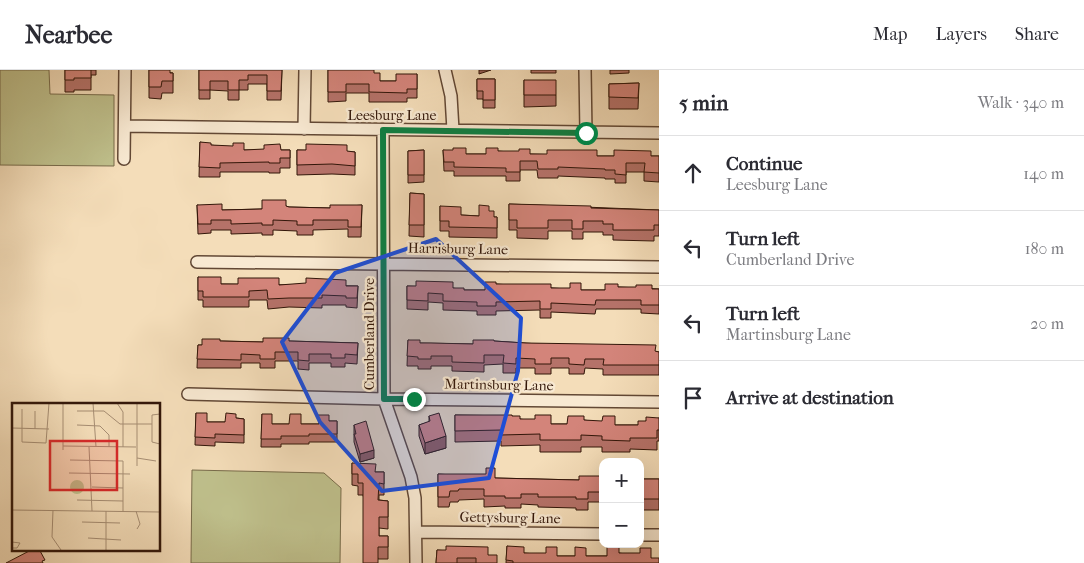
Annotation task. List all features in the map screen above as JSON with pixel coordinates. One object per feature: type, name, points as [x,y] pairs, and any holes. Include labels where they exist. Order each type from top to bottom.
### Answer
[{"type":"street","points":[[124,159],[125,70]]},
{"type":"street","points":[[304,70],[304,129]]},
{"type":"street","points":[[445,70],[452,96],[453,130]]},
{"type":"street","points":[[585,70],[586,133]]},
{"type":"street","name":"Leesburg Lane","points":[[125,126],[659,133]]},
{"type":"street","name":"Cumberland Drive","points":[[383,130],[384,399],[411,477],[416,498],[416,563]]},
{"type":"street","name":"Harrisburg Lane","points":[[197,262],[659,267]]},
{"type":"street","name":"Martinsburg Lane","points":[[188,394],[384,399],[659,402]]},
{"type":"street","name":"Gettysburg Lane","points":[[416,532],[599,534]]},
{"type":"street","points":[[644,534],[659,535]]},
{"type":"highlighted area","points":[[436,239],[521,318],[518,371],[489,478],[382,491],[320,422],[282,342],[335,273]]},
{"type":"green space","points":[[0,70],[49,70],[50,94],[114,95],[114,166],[0,165]]},
{"type":"green space","points":[[192,470],[324,473],[341,488],[340,563],[191,563]]},
{"type":"building","points":[[65,70],[91,70],[91,78],[65,80]]},
{"type":"building","points":[[149,70],[170,70],[170,73],[173,73],[173,81],[162,81],[161,87],[149,87]]},
{"type":"building","points":[[199,70],[282,70],[281,91],[267,91],[267,75],[248,75],[248,80],[239,80],[239,90],[228,90],[228,81],[210,81],[210,90],[199,90]]},
{"type":"building","points":[[328,70],[374,70],[374,73],[380,73],[380,81],[396,81],[396,74],[417,74],[417,89],[407,89],[407,93],[369,92],[369,84],[346,84],[346,92],[328,92]]},
{"type":"building","points":[[477,79],[495,79],[495,100],[483,100],[483,91],[477,91]]},
{"type":"building","points":[[524,80],[556,80],[556,95],[524,95]]},
{"type":"building","points":[[639,83],[638,98],[609,97],[609,84]]},
{"type":"building","points":[[200,142],[211,143],[211,145],[233,146],[233,143],[244,143],[244,150],[264,149],[264,145],[280,144],[281,150],[290,150],[290,158],[280,158],[280,163],[220,163],[220,168],[199,167]]},
{"type":"building","points":[[306,144],[347,145],[347,151],[355,152],[355,166],[332,164],[297,165],[297,150],[306,150]]},
{"type":"building","points":[[453,148],[466,148],[466,154],[486,154],[486,148],[498,148],[498,151],[530,149],[530,154],[547,154],[547,150],[597,150],[597,156],[614,156],[614,150],[651,151],[651,156],[659,156],[659,173],[644,172],[645,163],[626,163],[626,175],[615,174],[615,170],[605,169],[558,167],[558,169],[538,169],[537,161],[520,161],[520,172],[506,172],[506,168],[454,167],[454,162],[444,162],[443,150],[453,150]]},
{"type":"building","points":[[424,150],[424,175],[408,175],[408,151]]},
{"type":"building","points":[[410,193],[424,194],[424,225],[409,225]]},
{"type":"building","points":[[262,200],[286,200],[286,206],[289,207],[330,208],[330,205],[362,205],[361,227],[348,227],[348,220],[313,220],[313,225],[297,225],[297,221],[273,220],[273,225],[262,225],[262,223],[231,224],[231,220],[211,220],[211,224],[198,224],[197,205],[222,204],[222,210],[262,209]]},
{"type":"building","points":[[509,204],[659,210],[659,225],[654,225],[654,230],[613,230],[613,224],[603,224],[603,221],[583,221],[583,229],[572,229],[572,220],[548,220],[548,228],[517,228],[517,220],[509,220]]},
{"type":"building","points":[[479,205],[489,206],[489,211],[494,211],[494,217],[497,217],[497,228],[449,227],[449,221],[440,221],[440,206],[461,207],[461,215],[479,216]]},
{"type":"building","points":[[198,277],[221,277],[221,284],[238,284],[238,278],[279,278],[279,285],[306,283],[306,278],[346,280],[346,286],[358,286],[357,298],[322,295],[322,298],[268,299],[267,290],[249,291],[249,297],[203,297],[203,291],[198,291]]},
{"type":"building","points":[[416,281],[453,282],[453,288],[464,288],[464,290],[485,290],[485,282],[496,282],[496,284],[551,284],[551,288],[570,288],[570,283],[581,283],[581,290],[605,290],[605,284],[618,284],[618,287],[652,285],[652,289],[659,289],[659,305],[641,305],[641,300],[596,300],[595,305],[551,303],[551,309],[540,309],[540,301],[496,302],[496,306],[477,306],[477,302],[443,301],[443,294],[428,293],[428,301],[407,300],[407,286],[416,286]]},
{"type":"building","points":[[263,338],[289,338],[289,341],[358,343],[357,355],[345,354],[345,358],[331,358],[331,354],[309,354],[309,361],[298,360],[298,352],[275,352],[275,359],[260,359],[260,355],[241,354],[241,360],[197,359],[198,345],[202,345],[202,339],[263,342]]},
{"type":"building","points":[[408,340],[420,340],[420,343],[473,344],[473,340],[494,340],[526,343],[656,345],[655,351],[659,352],[659,365],[603,365],[604,359],[585,359],[584,365],[569,364],[569,358],[551,358],[551,364],[535,364],[535,359],[516,358],[516,364],[503,363],[504,355],[484,355],[484,363],[452,362],[452,356],[431,356],[431,359],[418,359],[418,357],[407,356]]},
{"type":"building","points":[[196,413],[207,413],[207,422],[225,422],[226,413],[236,414],[236,418],[244,419],[244,435],[215,434],[215,438],[195,437]]},
{"type":"building","points":[[439,413],[446,436],[425,443],[419,425],[430,421],[429,416]]},
{"type":"building","points":[[262,414],[272,414],[272,424],[289,424],[290,414],[301,414],[301,424],[319,424],[318,415],[329,415],[329,421],[337,421],[337,434],[309,434],[309,436],[281,436],[281,439],[261,439]]},
{"type":"building","points":[[455,415],[512,415],[520,416],[520,419],[535,419],[535,415],[551,415],[551,424],[567,424],[568,416],[584,416],[584,420],[602,421],[603,416],[615,416],[615,425],[638,425],[638,421],[646,421],[646,417],[659,418],[659,430],[657,430],[657,438],[630,438],[630,441],[602,440],[602,436],[581,435],[581,440],[540,440],[540,434],[501,435],[501,430],[455,431]]},
{"type":"building","points":[[366,421],[374,450],[360,454],[354,434],[356,434],[354,425]]},
{"type":"building","points":[[352,463],[376,464],[375,472],[384,472],[384,484],[379,483],[378,500],[388,501],[388,517],[379,517],[379,536],[388,536],[388,547],[378,547],[378,563],[363,563],[363,483],[358,483],[358,474],[352,474]]},
{"type":"building","points":[[486,468],[495,468],[495,478],[579,480],[579,476],[599,476],[599,492],[588,492],[588,499],[576,499],[576,497],[538,497],[538,494],[521,494],[521,498],[505,498],[505,496],[484,496],[484,489],[459,489],[458,491],[450,491],[449,497],[438,497],[438,474],[486,474]]},
{"type":"building","points":[[644,479],[659,479],[659,499],[644,499]]},
{"type":"building","points":[[446,546],[488,547],[488,555],[497,555],[497,563],[476,563],[476,558],[457,558],[457,563],[436,563],[437,550],[446,550]]},
{"type":"building","points":[[507,546],[524,547],[524,553],[546,553],[546,547],[557,547],[557,556],[575,556],[575,547],[586,548],[586,556],[607,556],[607,548],[619,548],[619,553],[640,553],[640,548],[651,548],[651,558],[659,558],[659,563],[513,563],[513,561],[506,560]]},
{"type":"building","points":[[31,550],[40,550],[45,560],[42,561],[43,563],[6,563]]},
{"type":"route","points":[[414,399],[384,399],[383,130],[586,133]]}]
